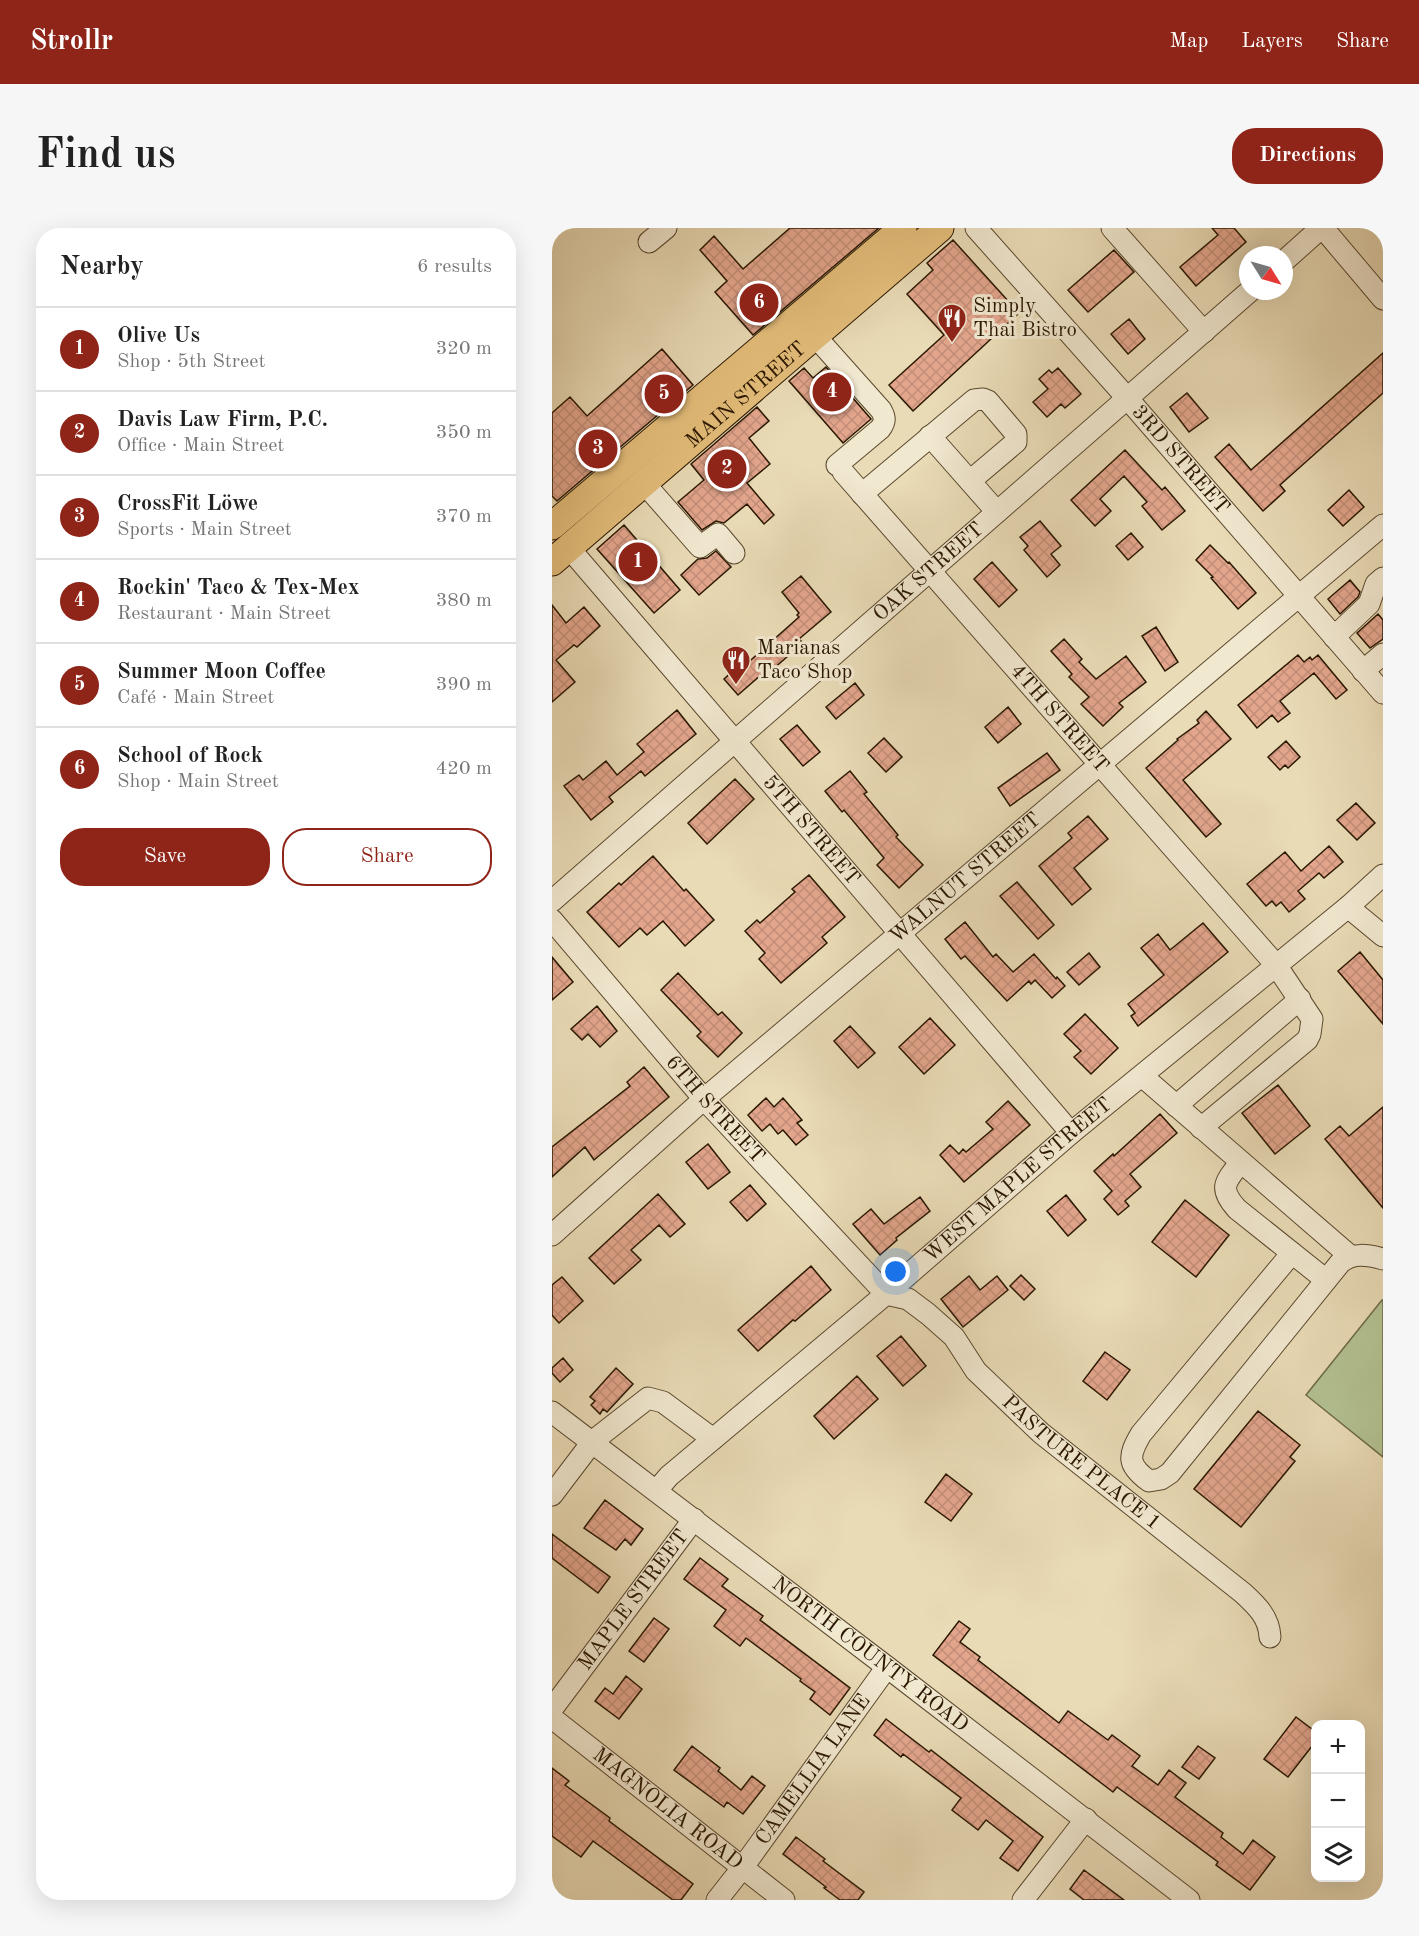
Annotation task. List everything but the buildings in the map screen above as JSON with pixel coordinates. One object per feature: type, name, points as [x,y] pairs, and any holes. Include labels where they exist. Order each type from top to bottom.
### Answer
[{"type":"main road","name":"MAIN STREET","points":[[556,541],[903,228]]},
{"type":"main road","name":"MAIN STREET","points":[[556,541],[644,483],[940,228]]},
{"type":"street","points":[[649,242],[666,228]]},
{"type":"street","name":"3RD STREET","points":[[976,228],[1383,693]]},
{"type":"street","points":[[1112,228],[1204,332]]},
{"type":"street","points":[[1293,253],[1322,228],[1383,299]]},
{"type":"street","name":"OAK STREET","points":[[552,901],[1240,300]]},
{"type":"street","name":"4TH STREET","points":[[815,336],[885,417],[885,423],[880,429],[840,469],[1276,965],[1312,1019],[1307,1040],[1201,1128]]},
{"type":"street","points":[[862,494],[974,400],[983,399],[988,401],[1016,434],[1016,442],[970,481]]},
{"type":"street","points":[[930,436],[997,512]]},
{"type":"street","points":[[644,483],[700,547],[717,534],[734,553]]},
{"type":"street","name":"WALNUT STREET","points":[[552,1235],[704,1099],[1383,525]]},
{"type":"street","name":"5TH STREET","points":[[556,541],[735,742],[1071,1133]]},
{"type":"street","points":[[1334,637],[1369,604],[1376,584],[1383,578]]},
{"type":"street","points":[[1363,670],[1383,654]]},
{"type":"street","name":"WEST MAPLE STREET","points":[[657,1490],[669,1476],[713,1438],[886,1294],[1071,1133],[1348,907],[1383,875]]},
{"type":"street","points":[[1348,907],[1383,936]]},
{"type":"street","name":"6TH STREET","points":[[552,920],[704,1099],[886,1294]]},
{"type":"street","points":[[1176,1106],[1300,999]]},
{"type":"street","points":[[1142,1076],[1350,1256]]},
{"type":"street","points":[[1241,1162],[1226,1180],[1225,1190],[1228,1199],[1237,1209],[1326,1280]]},
{"type":"street","points":[[1292,1252],[1141,1434],[1131,1450],[1131,1461],[1137,1472],[1149,1481],[1161,1479],[1170,1473],[1340,1263],[1350,1256],[1383,1259]]},
{"type":"street","name":"PASTURE PLACE 1","points":[[886,1294],[908,1299],[928,1314],[954,1337],[976,1371],[1041,1432],[1243,1593],[1260,1609],[1269,1625],[1270,1637]]},
{"type":"street","points":[[552,1495],[593,1441],[648,1398],[663,1402],[713,1438]]},
{"type":"street","name":"NORTH COUNTY ROAD","points":[[552,1412],[657,1490],[1189,1900]]},
{"type":"street","name":"MAPLE STREET","points":[[552,1709],[694,1519]]},
{"type":"street","name":"CAMELLIA LANE","points":[[717,1900],[743,1868],[887,1667]]},
{"type":"street","name":"MAGNOLIA ROAD","points":[[552,1718],[784,1900]]},
{"type":"street","points":[[1023,1900],[1086,1819]]},
{"type":"green space","points":[[1383,1300],[1383,1457],[1306,1395]]},
{"type":"place","name":"School of Rock","points":[[759,303]]},
{"type":"place","name":"Simply Thai Bistro","points":[[952,344]]},
{"type":"place","name":"Rockin' Taco & Tex-Mex","points":[[832,392]]},
{"type":"place","name":"Summer Moon Coffee","points":[[664,394]]},
{"type":"place","name":"CrossFit Löwe","points":[[598,449]]},
{"type":"place","name":"Davis Law Firm, P.C.","points":[[727,469]]},
{"type":"place","name":"Olive Us","points":[[638,562]]},
{"type":"place","name":"Marianas Taco Shop","points":[[736,686]]}]
